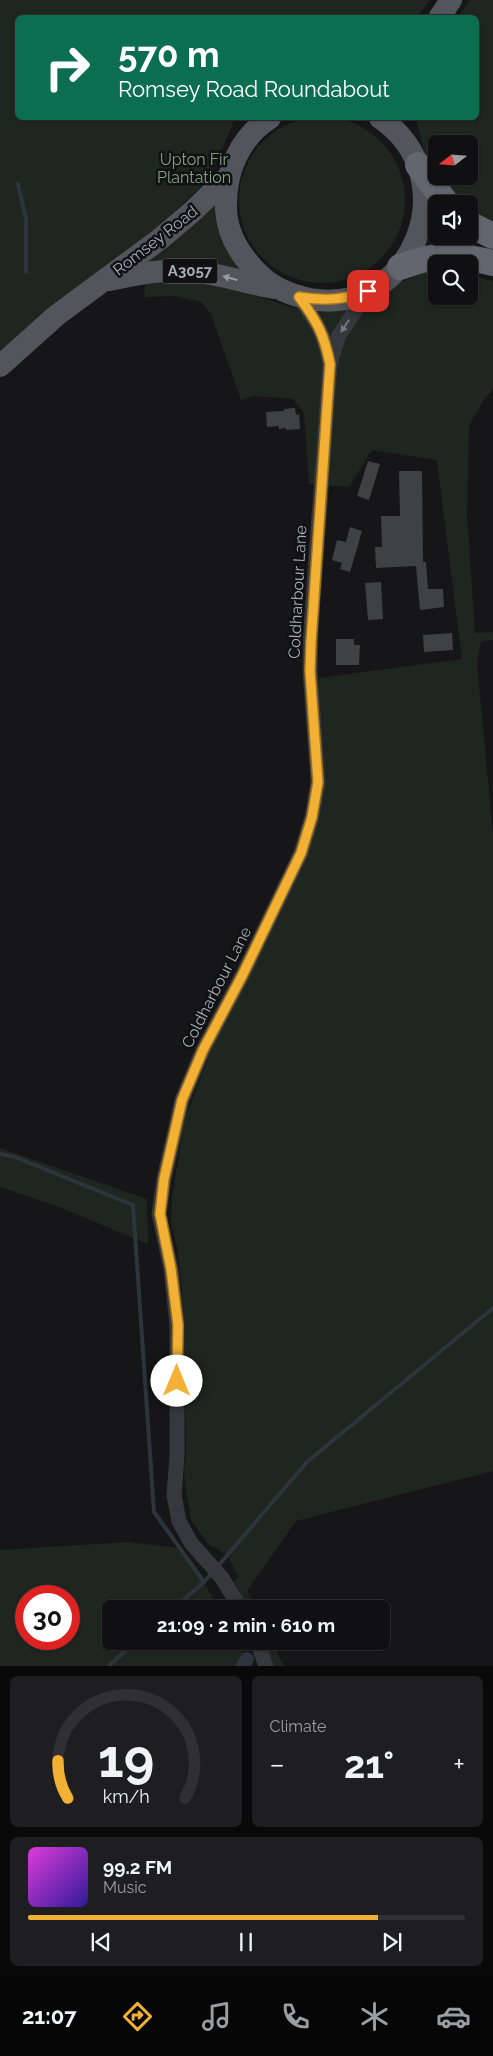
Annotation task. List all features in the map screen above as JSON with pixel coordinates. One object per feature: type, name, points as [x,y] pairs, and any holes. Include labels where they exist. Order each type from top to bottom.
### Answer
[{"type":"highway","points":[[414,156],[440,195]]},
{"type":"highway","points":[[478,228],[493,236]]},
{"type":"highway","points":[[400,267],[429,257],[446,255],[493,262]]},
{"type":"main road","points":[[441,15],[451,0]]},
{"type":"main road","points":[[268,120],[252,133],[241,147],[228,177],[226,195],[227,214],[234,241],[249,265],[262,278],[278,288],[299,297],[316,300],[334,300],[368,291],[400,267],[410,252],[418,236],[425,200],[423,182],[414,156],[408,120]]},
{"type":"main road","points":[[383,120],[397,131],[414,156]]},
{"type":"main road","name":"Romsey Road","points":[[0,366],[57,315],[160,239],[193,211],[228,177]]},
{"type":"main road","name":"Romsey Road","points":[[102,281],[155,272],[186,271],[217,274],[250,284],[278,288]]},
{"type":"street","name":"Coldharbour Lane","points":[[236,1600],[221,1576],[191,1543],[179,1521],[174,1495],[177,1456],[178,1325],[171,1269],[160,1214],[164,1179],[182,1100],[203,1050],[242,976],[301,853],[312,817],[318,782],[310,671],[330,364],[338,337],[368,291]]},
{"type":"street","name":"Coldharbour Lane","points":[[299,297],[315,319],[325,339],[330,364]]},
{"type":"street","points":[[260,1650],[266,1666]]},
{"type":"green space","name":"Upton Fir Plantation","points":[[0,0],[430,0],[418,15],[15,15],[15,120],[236,120],[210,178],[158,227],[0,357]]},
{"type":"green space","points":[[470,0],[493,0],[493,225],[486,224],[478,217],[478,195],[455,195],[447,185],[478,185],[478,135],[428,135],[428,162],[416,120],[479,120],[479,15],[459,15]]},
{"type":"green space","points":[[302,120],[342,120],[368,131],[381,141],[391,154],[401,176],[405,200],[401,224],[391,246],[381,259],[368,269],[354,276],[322,283],[290,276],[276,269],[263,259],[253,246],[246,232],[239,200],[246,168],[253,154],[263,141],[283,127]]},
{"type":"green space","points":[[221,199],[246,272],[143,264]]},
{"type":"green space","points":[[428,272],[428,305],[478,305],[478,277],[493,281],[493,389],[483,401],[469,426],[467,515],[475,633],[493,632],[493,640],[481,641],[477,662],[493,834],[493,1471],[296,1521],[247,1591],[251,1600],[244,1600],[234,1582],[238,1576],[227,1554],[209,1545],[191,1520],[184,1476],[186,1454],[185,1358],[182,1290],[177,1246],[171,1224],[172,1196],[185,1119],[213,1046],[305,857],[320,815],[319,678],[462,659],[437,460],[372,450],[349,487],[309,484],[304,413],[293,399],[253,396],[241,400],[211,314],[201,302],[174,296],[144,297],[146,281],[211,281],[294,308],[335,311],[368,302],[396,283]]},
{"type":"green space","points":[[0,1148],[147,1199],[148,1244],[59,1207],[0,1187]]},
{"type":"green space","points":[[127,1542],[180,1548],[214,1600],[102,1600],[102,1650],[241,1650],[249,1666],[0,1666],[0,1550]]},
{"type":"green space","points":[[268,1650],[276,1650],[284,1666],[274,1666]]},
{"type":"building","points":[[295,408],[296,415],[299,414],[300,429],[286,430],[286,428],[279,429],[279,426],[267,427],[266,412]]},
{"type":"building","points":[[368,461],[380,464],[369,500],[357,496]]},
{"type":"building","points":[[399,471],[422,471],[423,562],[426,562],[428,589],[443,589],[444,607],[420,610],[416,566],[376,568],[375,547],[382,547],[381,516],[400,516]]},
{"type":"building","points":[[350,527],[362,531],[350,572],[340,569],[342,563],[332,560],[337,540],[346,542]]},
{"type":"building","points":[[381,582],[383,619],[368,620],[365,583]]},
{"type":"building","points":[[452,633],[453,650],[424,652],[423,635]]},
{"type":"building","points":[[336,639],[354,639],[354,645],[360,645],[359,665],[336,665]]},
{"type":"waterway","points":[[18,184],[26,219],[26,272]]},
{"type":"waterway","points":[[0,1154],[15,1157],[133,1205],[154,1512],[204,1582],[212,1573]]},
{"type":"waterway","points":[[218,1566],[307,1462],[493,1308]]},
{"type":"waterway","points":[[183,1600],[204,1582]]},
{"type":"waterway","points":[[109,1666],[126,1650]]},
{"type":"waterway","points":[[243,1666],[247,1659]]},
{"type":"route","points":[[177,1381],[178,1325],[171,1269],[160,1214],[164,1179],[182,1100],[203,1050],[242,976],[301,853],[312,817],[318,782],[310,671],[330,364],[325,339],[315,319],[299,297],[316,300],[334,300],[368,291]]}]
